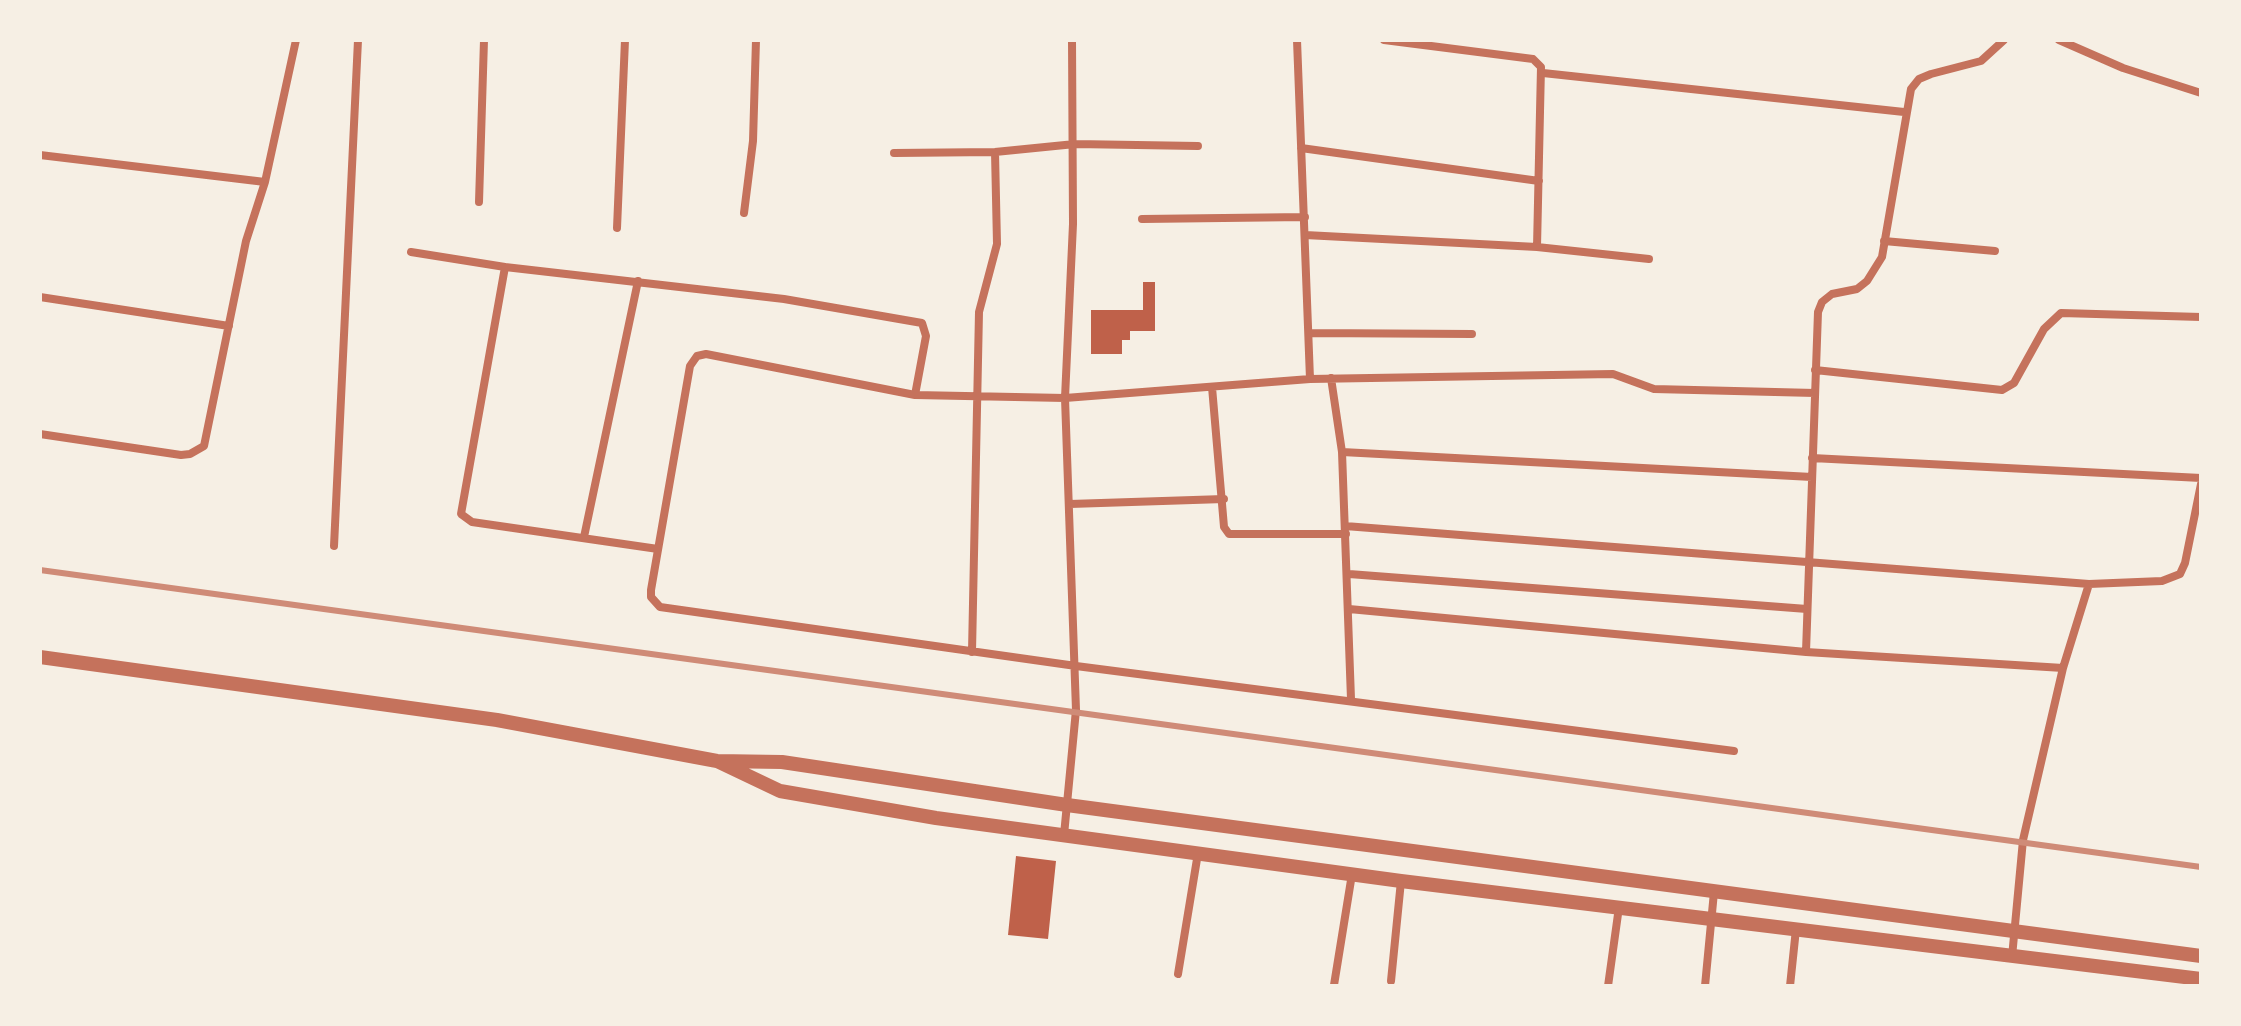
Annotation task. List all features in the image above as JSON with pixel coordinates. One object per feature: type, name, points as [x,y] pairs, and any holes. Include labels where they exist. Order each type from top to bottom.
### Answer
[{"type":"street","points":[[40,434],[181,455],[198,451],[207,440],[246,241],[265,182],[296,40]]},
{"type":"street","points":[[334,546],[358,40]]},
{"type":"street","points":[[479,202],[484,40]]},
{"type":"street","points":[[617,228],[625,40]]},
{"type":"street","points":[[744,213],[753,141],[756,40]]},
{"type":"street","points":[[1064,835],[1076,710],[1065,398],[1075,144],[1072,40]]},
{"type":"street","points":[[1297,40],[1310,379]]},
{"type":"street","points":[[1384,40],[1533,59],[1543,73],[1537,247]]},
{"type":"street","points":[[1806,652],[1816,326],[1822,302],[1867,281],[1882,257],[1904,112],[1911,89],[1919,79],[1981,61],[2004,40]]},
{"type":"street","points":[[2059,40],[2123,68],[2201,93]]},
{"type":"street","points":[[1543,73],[1904,112]]},
{"type":"street","points":[[894,153],[995,152],[1075,144],[1198,146]]},
{"type":"street","points":[[1301,148],[1539,181]]},
{"type":"street","points":[[972,652],[979,312],[997,244],[995,152]]},
{"type":"street","points":[[40,155],[265,182]]},
{"type":"street","points":[[1142,219],[1305,217]]},
{"type":"street","points":[[1305,235],[1537,247],[1649,259]]},
{"type":"street","points":[[1884,241],[1995,251]]},
{"type":"street","points":[[411,252],[505,267],[784,299],[922,323],[926,336],[915,395]]},
{"type":"street","points":[[505,267],[461,514],[472,522],[658,549]]},
{"type":"street","points":[[584,537],[638,281]]},
{"type":"street","points":[[40,297],[229,326]]},
{"type":"street","points":[[1815,370],[2002,390],[2014,383],[2044,329],[2061,313],[2201,317]]},
{"type":"street","points":[[1309,333],[1472,334]]},
{"type":"street","points":[[1734,751],[1351,699],[1076,666],[660,607],[651,597],[690,366],[697,356],[706,354],[915,395],[1065,398],[1331,378],[1613,374],[1654,389],[1815,393]]},
{"type":"street","points":[[1331,378],[1342,452],[1349,574],[1351,699]]},
{"type":"street","points":[[1212,387],[1224,527],[1234,536],[1346,530],[2089,584],[2162,581],[2180,574],[2185,563],[2201,481],[1812,458]]},
{"type":"street","points":[[1342,452],[1812,477]]},
{"type":"street","points":[[1070,504],[1224,499]]},
{"type":"street","points":[[1349,574],[1807,609]]},
{"type":"street","points":[[2012,957],[2023,840],[2063,668],[2089,584]]},
{"type":"street","points":[[1349,609],[1806,652],[2063,668]]},
{"type":"street","points":[[40,657],[497,720],[717,761],[782,762],[1067,805],[2013,934],[2201,956]]},
{"type":"street","points":[[717,761],[780,791],[936,818],[1401,881],[2201,979]]},
{"type":"street","points":[[1178,974],[1198,853]]},
{"type":"street","points":[[1334,985],[1353,873]]},
{"type":"street","points":[[1391,981],[1401,881]]},
{"type":"street","points":[[1705,986],[1714,892]]},
{"type":"street","points":[[1608,986],[1619,907]]},
{"type":"street","points":[[1790,986],[1796,929]]},
{"type":"building","points":[[1143,282],[1155,282],[1155,331],[1130,331],[1130,340],[1122,340],[1122,354],[1091,354],[1091,310],[1143,310]]},
{"type":"building","points":[[1016,856],[1056,861],[1048,939],[1008,935]]},
{"type":"railway","points":[[40,570],[2201,867]]}]
